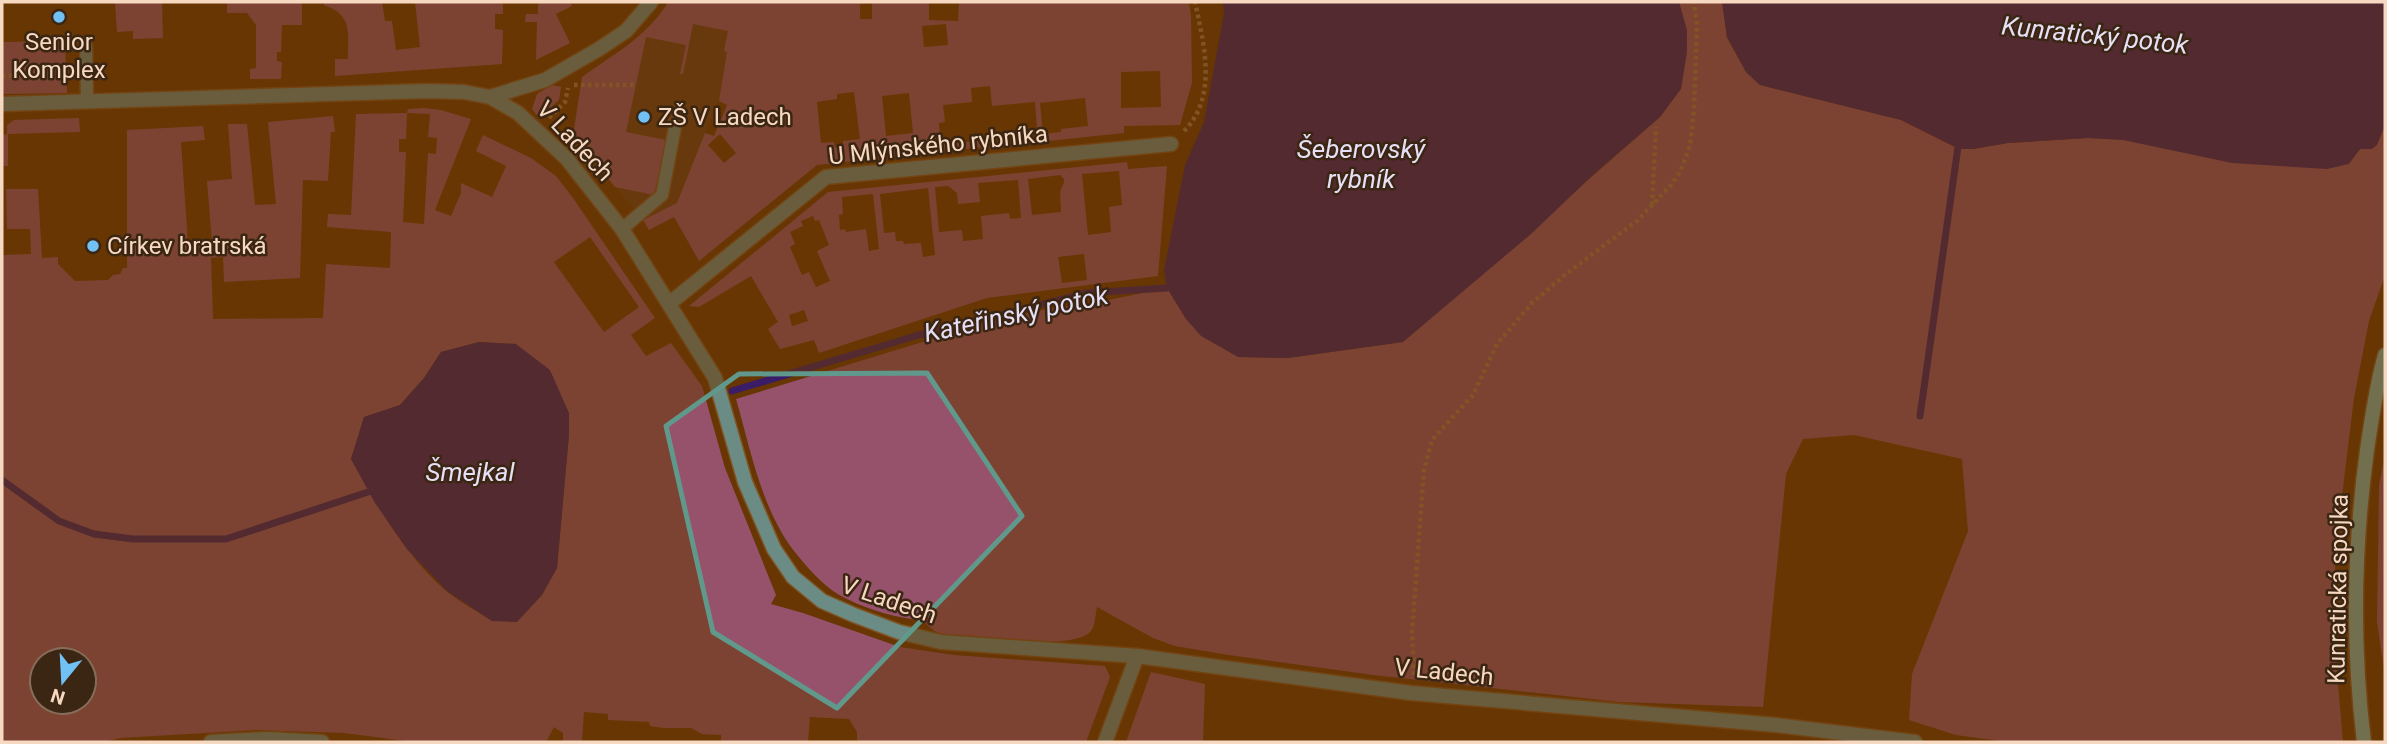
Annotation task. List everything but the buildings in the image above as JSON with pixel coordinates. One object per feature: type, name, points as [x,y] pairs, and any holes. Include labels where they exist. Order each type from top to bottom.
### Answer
[{"type":"main road","name":"Kunratická spojka","points":[[2364,742],[2358,684],[2358,525],[2373,413],[2385,355]]},
{"type":"street","points":[[489,97],[545,80],[599,49],[626,31],[651,2]]},
{"type":"street","name":"V Ladech","points":[[2,104],[427,91],[464,92],[489,97],[518,113],[555,147],[621,229],[708,365],[720,390],[745,482],[774,549],[793,577],[822,601],[899,632],[941,642],[1137,656],[1411,693],[1776,725],[1914,742]]},
{"type":"street","name":"U Mlýnského rybníka","points":[[670,303],[825,177],[1171,144]]},
{"type":"street","points":[[1105,742],[1137,656]]},
{"type":"street","points":[[211,742],[322,742]]},
{"type":"lane","points":[[86,46],[87,101]]},
{"type":"lane","points":[[621,229],[662,195],[676,122]]},
{"type":"path","points":[[1171,144],[1192,123],[1203,96],[1206,57],[1195,2]]},
{"type":"path","points":[[1411,693],[1414,661],[1413,619],[1424,470],[1432,440],[1473,395],[1497,344],[1532,303],[1622,233],[1652,205],[1680,172],[1690,146],[1697,63],[1694,2]]},
{"type":"path","points":[[2,76],[50,74]]},
{"type":"path","points":[[545,80],[580,86],[636,85]]},
{"type":"path","points":[[544,122],[565,102],[569,85]]},
{"type":"path","points":[[1652,205],[1656,127]]},
{"type":"highlighted area","points":[[927,373],[1022,516],[837,708],[713,632],[666,426],[739,374]]},
{"type":"shaded area","points":[[115,2],[162,2],[163,38],[133,39],[133,31],[117,32]]},
{"type":"shaded area","points":[[227,2],[302,2],[302,25],[282,25],[281,52],[277,52],[277,61],[282,62],[281,79],[250,79],[250,69],[256,68],[256,25],[247,13],[227,13]]},
{"type":"shaded area","points":[[324,2],[382,2],[385,21],[392,21],[396,50],[420,47],[415,2],[503,2],[503,14],[495,14],[495,29],[503,30],[502,64],[335,76],[335,59],[348,59],[347,26],[340,14],[324,5]]},
{"type":"shaded area","points":[[538,2],[570,2],[572,6],[556,14],[570,43],[536,60],[537,22],[525,22],[526,14],[538,14]]},
{"type":"shaded area","points":[[668,2],[929,2],[929,20],[958,21],[959,2],[1189,2],[1192,83],[1180,125],[1124,126],[1124,133],[1038,142],[1035,102],[992,106],[990,86],[971,88],[972,102],[943,105],[945,122],[939,123],[940,138],[946,138],[947,144],[983,140],[983,147],[817,165],[699,261],[674,217],[649,230],[643,220],[677,203],[705,133],[714,136],[727,105],[719,101],[728,31],[693,24],[683,74],[680,74],[686,45],[646,37],[626,132],[666,140],[654,195],[615,187],[573,136],[582,77],[630,44],[660,14]],"holes":[[[872,3],[872,19],[860,19],[860,4]],[[946,24],[948,45],[924,47],[922,26]],[[1160,71],[1161,107],[1121,108],[1121,72]],[[854,92],[860,139],[843,141],[843,146],[835,147],[834,142],[821,143],[817,102],[837,99],[837,94]],[[909,93],[913,133],[886,136],[882,96]],[[1085,98],[1088,126],[1043,134],[1040,103]],[[720,134],[736,153],[724,163],[708,145]]]},
{"type":"shaded area","points":[[1679,2],[1722,2],[1727,38],[1746,72],[1760,85],[1901,120],[1959,149],[2088,138],[2357,152],[2375,146],[2385,125],[2385,275],[2369,321],[2354,398],[2336,545],[2336,660],[2343,742],[2008,742],[1956,735],[1909,720],[1912,674],[1968,531],[1962,459],[1854,435],[1803,439],[1786,474],[1763,707],[1619,702],[1373,675],[1229,655],[1175,646],[1153,638],[1097,607],[1092,630],[1080,638],[1017,642],[951,636],[937,632],[921,621],[876,611],[839,595],[798,556],[775,521],[759,481],[736,399],[978,325],[1051,308],[1089,304],[1167,288],[1186,319],[1238,357],[1288,358],[1403,342],[1660,117],[1681,88],[1687,36]]},
{"type":"shaded area","name":"ZŠ V Ladech","points":[[658,19],[733,22],[719,101],[677,203],[643,220],[573,136],[582,77],[647,32]]},
{"type":"shaded area","points":[[65,41],[67,93],[2,94],[2,42]]},
{"type":"shaded area","points":[[552,85],[561,87],[559,100],[539,118],[532,109],[537,94]]},
{"type":"shaded area","points":[[424,108],[471,119],[435,210],[451,216],[461,193],[461,183],[492,197],[506,166],[476,151],[483,135],[531,158],[556,176],[573,198],[655,318],[631,335],[646,356],[671,343],[702,386],[725,468],[776,595],[771,604],[900,647],[954,655],[1105,666],[1110,677],[1086,742],[859,742],[857,732],[849,719],[810,717],[808,742],[721,742],[721,735],[702,734],[691,728],[664,728],[650,726],[649,722],[608,720],[608,714],[584,712],[582,742],[563,742],[563,733],[554,727],[546,742],[414,742],[344,733],[257,730],[120,738],[104,742],[2,742],[2,255],[31,254],[30,229],[7,229],[6,189],[38,189],[42,258],[58,257],[58,264],[75,281],[108,280],[113,275],[120,274],[123,268],[127,268],[127,130],[203,126],[205,140],[181,142],[188,244],[212,242],[207,181],[232,179],[228,124],[247,124],[255,205],[276,204],[268,122],[333,116],[335,132],[331,132],[328,181],[303,180],[300,278],[224,282],[223,257],[211,258],[213,319],[323,318],[326,264],[390,268],[391,232],[327,227],[328,214],[351,215],[356,114],[407,113],[408,109]],"holes":[[[407,113],[430,114],[428,137],[437,138],[436,154],[428,153],[424,224],[403,222],[406,152],[399,152],[399,139],[406,139]],[[590,237],[639,307],[604,332],[554,262]],[[479,342],[516,344],[569,413],[557,568],[542,595],[492,621],[446,591],[431,577],[405,546],[351,459],[364,417],[400,405],[424,378],[441,352]]]},
{"type":"shaded area","points":[[79,118],[80,132],[8,134],[8,166],[2,166],[2,135],[7,134],[7,125],[14,120]]},
{"type":"shaded area","points":[[1127,162],[1128,169],[1167,166],[1158,276],[987,298],[819,353],[814,340],[780,349],[768,329],[778,322],[751,276],[699,307],[689,306],[828,192]],"holes":[[[1119,171],[1122,205],[1109,207],[1111,232],[1088,235],[1082,174]],[[1060,175],[1064,179],[1060,193],[1061,212],[1032,215],[1028,179]],[[1018,180],[1021,218],[1010,219],[1009,213],[981,216],[983,239],[963,241],[962,230],[939,232],[935,187],[948,186],[957,193],[958,204],[980,202],[978,183]],[[928,188],[935,255],[923,257],[921,243],[904,244],[903,241],[896,241],[895,232],[884,233],[880,194]],[[873,194],[879,249],[869,251],[866,229],[846,232],[845,229],[840,230],[839,215],[843,214],[842,197]],[[813,216],[815,221],[819,220],[829,245],[817,251],[830,281],[816,287],[809,272],[802,275],[790,247],[795,244],[790,232],[803,226],[801,221]],[[1084,254],[1087,280],[1062,283],[1058,257]],[[804,310],[808,321],[792,326],[789,315]]]},
{"type":"shaded area","points":[[2385,456],[2385,675],[2377,622],[2379,485]]},
{"type":"shaded area","points":[[1151,672],[1205,684],[1203,742],[1126,742]]},
{"type":"water","name":"Šeberovský rybník","points":[[1223,2],[1679,2],[1687,30],[1687,52],[1681,89],[1660,117],[1594,174],[1531,234],[1403,342],[1288,358],[1238,357],[1201,336],[1186,319],[1167,288],[1164,270],[1185,165],[1204,122],[1224,13]]},
{"type":"water","name":"Kunratický potok","points":[[1722,2],[2385,2],[2385,125],[2377,145],[2372,149],[2360,149],[2349,164],[2327,169],[2232,163],[2123,140],[2088,138],[1959,149],[1901,120],[1760,85],[1746,72],[1727,37]]},
{"type":"water","name":"Šmejkal","points":[[479,342],[516,344],[550,370],[569,413],[557,568],[542,595],[517,622],[492,621],[447,591],[407,549],[375,503],[351,459],[364,417],[400,405],[424,378],[441,352]]},
{"type":"waterway","points":[[1920,416],[1959,140]]},
{"type":"waterway","name":"Kateřinský potok","points":[[732,391],[919,335],[1087,293],[1167,288],[1173,281]]},
{"type":"waterway","name":"Kateřinský potok","points":[[2,480],[59,521],[94,534],[133,539],[226,539],[377,489]]},
{"type":"place","name":"Senior Komplex","points":[[59,17]]},
{"type":"place","name":"ZŠ V Ladech","points":[[644,117]]},
{"type":"place","name":"Církev bratrská","points":[[93,246]]}]
